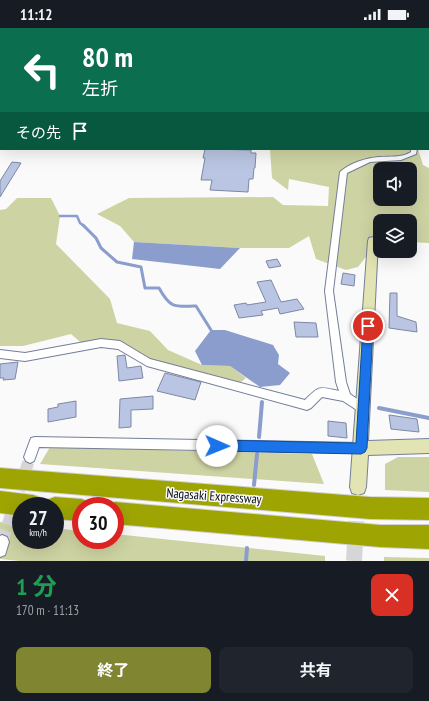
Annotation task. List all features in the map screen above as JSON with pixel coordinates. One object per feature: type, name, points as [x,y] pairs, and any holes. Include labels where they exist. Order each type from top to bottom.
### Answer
[{"type":"highway","name":"Nagasaki Expressway","points":[[0,478],[362,507],[429,509]]},
{"type":"highway","points":[[0,502],[12,503]]},
{"type":"highway","points":[[124,514],[380,536],[429,537]]},
{"type":"street","points":[[346,397],[341,382],[329,291],[344,172],[353,166],[375,160],[409,156],[414,153],[414,150]]},
{"type":"street","points":[[358,487],[373,242]]},
{"type":"street","points":[[0,354],[25,358],[101,342],[120,345],[147,362],[307,405],[320,392],[346,397],[363,409]]},
{"type":"street","points":[[30,457],[35,442],[361,448],[429,446]]},
{"type":"green space","points":[[270,150],[418,150],[423,165],[429,168],[429,243],[417,242],[417,214],[373,214],[373,248],[358,267],[346,270],[316,259],[309,236],[289,248],[240,248],[134,242],[120,226],[97,214],[129,198],[273,197],[283,205],[328,206],[329,187],[289,179],[288,190],[272,178]]},
{"type":"green space","points":[[17,198],[51,198],[60,216],[56,244],[110,299],[117,323],[150,331],[168,350],[202,365],[230,366],[246,378],[236,386],[147,362],[120,345],[85,346],[71,334],[23,346],[0,346],[0,210],[6,209]]},
{"type":"green space","points":[[50,447],[312,454],[324,484],[40,464]]},
{"type":"green space","points":[[398,457],[429,457],[429,492],[385,490],[385,464]]},
{"type":"green space","points":[[0,522],[12,523],[12,549],[64,549],[64,529],[72,530],[72,549],[124,549],[124,535],[325,556],[325,561],[20,561],[0,559]]},
{"type":"green space","points":[[384,557],[429,558],[429,561],[384,561]]},
{"type":"water","points":[[134,242],[240,248],[220,269],[132,259]]},
{"type":"water","points":[[211,330],[225,330],[273,345],[279,355],[278,364],[290,373],[280,385],[260,387],[230,366],[202,365],[195,351]]},
{"type":"building","points":[[205,150],[251,150],[251,153],[256,153],[253,179],[249,179],[248,192],[210,190],[212,180],[201,180],[205,158],[203,158]]},
{"type":"building","points":[[12,162],[21,163],[0,197],[0,181]]},
{"type":"building","points":[[277,259],[281,266],[269,268],[266,261]]},
{"type":"building","points":[[343,273],[355,275],[354,286],[341,284]]},
{"type":"building","points":[[271,280],[281,302],[297,299],[304,309],[280,314],[278,308],[261,311],[263,315],[239,318],[234,305],[246,303],[247,305],[266,302],[257,282]]},
{"type":"building","points":[[390,293],[397,293],[397,316],[416,322],[417,332],[389,328]]},
{"type":"building","points":[[294,322],[316,323],[318,337],[296,337]]},
{"type":"building","points":[[125,355],[127,368],[141,366],[143,378],[119,381],[117,356]]},
{"type":"building","points":[[18,362],[15,379],[3,380],[4,378],[0,378],[0,364]]},
{"type":"building","points":[[165,373],[201,382],[195,400],[157,391]]},
{"type":"building","points":[[153,396],[153,409],[131,410],[131,427],[119,428],[120,399]]},
{"type":"building","points":[[76,401],[76,417],[48,422],[48,409],[58,407],[58,404]]},
{"type":"building","points":[[389,415],[417,419],[419,432],[391,429]]},
{"type":"building","points":[[328,421],[346,423],[347,438],[328,436]]},
{"type":"waterway","points":[[60,216],[77,216],[80,223],[84,226]]},
{"type":"waterway","points":[[84,226],[96,238],[101,248],[117,262],[141,267],[145,288],[159,288],[166,299],[173,305],[196,306],[211,330]]},
{"type":"waterway","points":[[259,437],[262,402]]},
{"type":"waterway","points":[[379,408],[429,418]]},
{"type":"waterway","points":[[254,485],[257,454]]},
{"type":"waterway","points":[[246,561],[247,548]]},
{"type":"tunnel","points":[[2,542],[30,457]]},
{"type":"tunnel","points":[[354,561],[358,487]]},
{"type":"route","points":[[217,446],[361,448],[368,326]]}]
